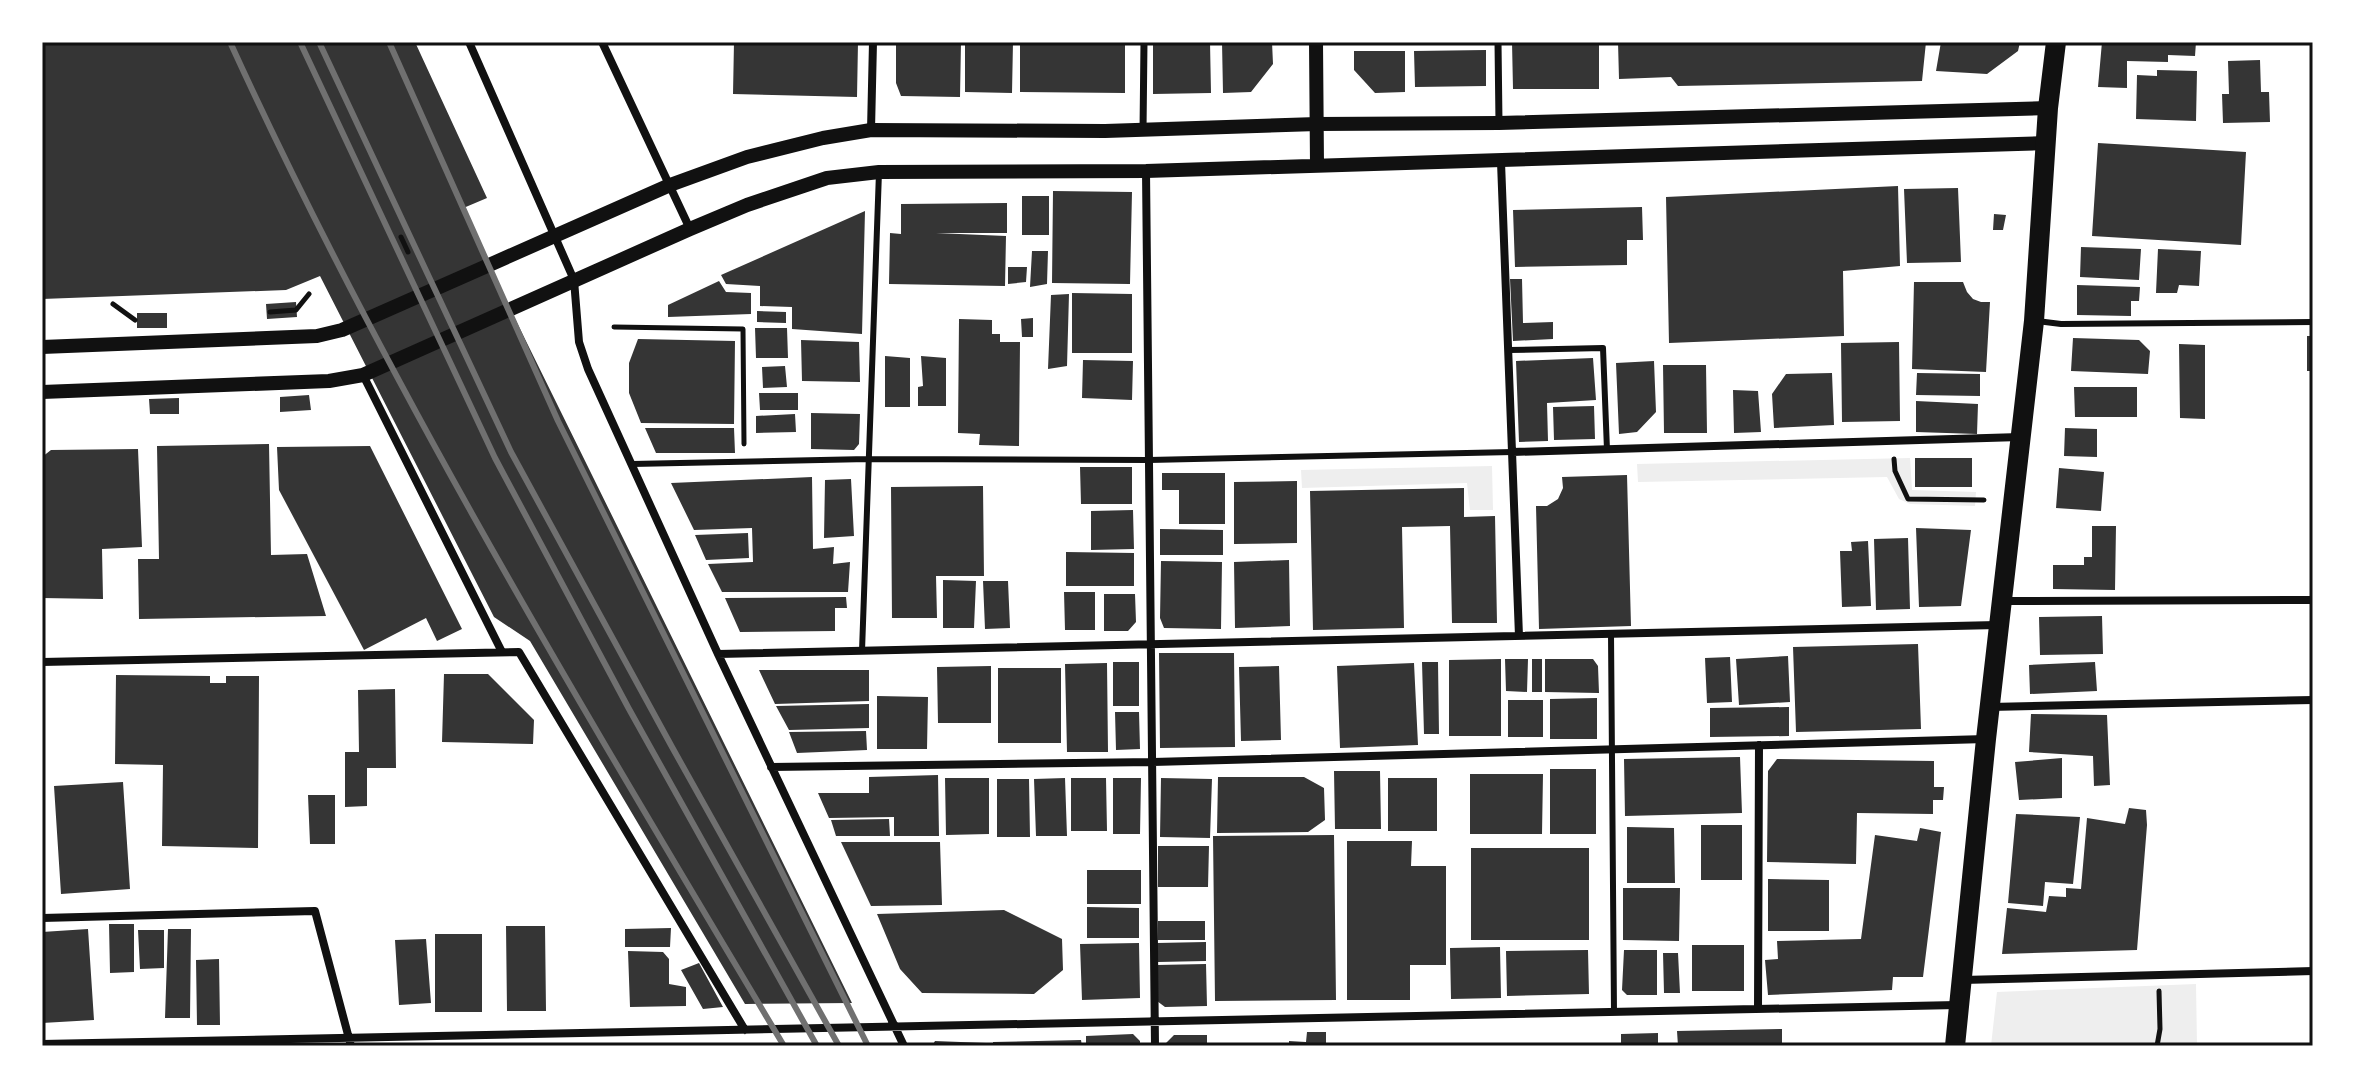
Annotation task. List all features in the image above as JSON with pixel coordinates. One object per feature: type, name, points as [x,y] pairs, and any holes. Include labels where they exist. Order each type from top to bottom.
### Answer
[{"type":"main road","points":[[1955,1046],[1998,625],[2034,321],[2048,108],[2056,42]]},
{"type":"street","points":[[469,42],[574,280],[579,342],[588,369],[718,654],[904,1046]]},
{"type":"street","points":[[602,42],[690,229]]},
{"type":"street","points":[[871,130],[873,42]]},
{"type":"street","points":[[1143,131],[1144,42]]},
{"type":"street","points":[[1316,42],[1317,165]]},
{"type":"street","points":[[1498,42],[1499,123]]},
{"type":"street","points":[[42,347],[317,336],[342,330],[670,185],[747,157],[871,130],[1143,131],[1317,124],[1499,123],[2048,108]]},
{"type":"street","points":[[42,392],[329,381],[363,375],[690,229],[827,178],[879,172],[1146,171],[2047,143]]},
{"type":"street","points":[[1501,162],[1519,636]]},
{"type":"street","points":[[1146,171],[1155,1046]]},
{"type":"street","points":[[363,375],[502,652]]},
{"type":"street","points":[[1513,452],[2020,437]]},
{"type":"street","points":[[2001,601],[2313,600]]},
{"type":"street","points":[[718,654],[1998,625]]},
{"type":"street","points":[[42,662],[519,652],[745,1030]]},
{"type":"street","points":[[1990,707],[2313,700]]},
{"type":"street","points":[[771,767],[1153,762],[1986,739]]},
{"type":"street","points":[[1758,1009],[1759,745]]},
{"type":"street","points":[[42,918],[315,911],[351,1042]]},
{"type":"street","points":[[1961,980],[2313,971]]},
{"type":"street","points":[[42,1044],[351,1042],[895,1026],[1960,1005]]},
{"type":"lane","points":[[862,651],[879,172]]},
{"type":"lane","points":[[2034,321],[2061,324],[2313,322]]},
{"type":"lane","points":[[1509,350],[1603,348],[1607,450]]},
{"type":"lane","points":[[632,464],[868,459],[1149,460],[1513,452]]},
{"type":"lane","points":[[1611,634],[1614,1012]]},
{"type":"path","points":[[401,237],[408,252]]},
{"type":"path","points":[[270,312],[296,310],[309,294]]},
{"type":"path","points":[[113,304],[137,321]]},
{"type":"path","points":[[614,327],[743,329],[744,461]]},
{"type":"path","points":[[1893,441],[1895,471],[1908,499],[1984,500]]},
{"type":"path","points":[[2157,1046],[2160,1029],[2158,976]]},
{"type":"shaded area","points":[[1910,458],[1912,490],[1976,492],[1975,506],[1910,504],[1899,499],[1887,477],[1638,482],[1637,464]]},
{"type":"shaded area","points":[[1492,466],[1493,510],[1470,510],[1467,483],[1302,488],[1301,470]]},
{"type":"shaded area","points":[[2196,984],[2197,1046],[1991,1046],[1997,992]]},
{"type":"building","points":[[42,42],[415,42],[487,198],[461,209],[852,1003],[745,1004],[530,641],[494,617],[320,276],[286,290],[42,299]]},
{"type":"building","points":[[734,42],[858,42],[857,97],[733,94]]},
{"type":"building","points":[[896,42],[961,42],[960,97],[901,96],[896,83]]},
{"type":"building","points":[[965,42],[1013,42],[1012,93],[965,92]]},
{"type":"building","points":[[1020,42],[1125,42],[1125,93],[1020,92]]},
{"type":"building","points":[[1153,42],[1210,42],[1211,93],[1153,94]]},
{"type":"building","points":[[1222,42],[1272,42],[1273,64],[1251,92],[1223,93]]},
{"type":"building","points":[[1512,42],[1599,42],[1599,89],[1513,89]]},
{"type":"building","points":[[1618,42],[1926,42],[1922,81],[1678,86],[1671,77],[1619,79]]},
{"type":"building","points":[[1941,42],[2020,42],[2018,51],[1987,74],[1936,71]]},
{"type":"building","points":[[2102,42],[2196,42],[2195,56],[2168,55],[2168,62],[2127,61],[2127,88],[2098,87]]},
{"type":"building","points":[[1486,50],[1486,86],[1415,87],[1414,51]]},
{"type":"building","points":[[1354,51],[1405,51],[1405,92],[1375,93],[1354,70]]},
{"type":"building","points":[[2260,60],[2261,92],[2269,92],[2270,122],[2223,123],[2222,94],[2229,94],[2228,61]]},
{"type":"building","points":[[2157,70],[2197,71],[2196,121],[2136,119],[2137,75],[2157,76]]},
{"type":"building","points":[[2098,143],[2246,152],[2241,245],[2092,236]]},
{"type":"building","points":[[1898,186],[1900,266],[1843,271],[1844,336],[1669,343],[1666,197]]},
{"type":"building","points":[[1958,188],[1961,262],[1907,263],[1904,189]]},
{"type":"building","points":[[1053,191],[1132,192],[1130,284],[1052,283]]},
{"type":"building","points":[[1022,196],[1049,196],[1049,235],[1022,235]]},
{"type":"building","points":[[1007,203],[1007,233],[936,233],[1006,236],[1005,286],[889,284],[890,233],[901,234],[901,204]]},
{"type":"building","points":[[1642,207],[1643,240],[1627,240],[1627,265],[1515,267],[1513,210]]},
{"type":"building","points":[[865,211],[862,334],[792,329],[792,307],[760,306],[760,286],[726,284],[721,275]]},
{"type":"building","points":[[1994,214],[2006,215],[2003,230],[1993,230]]},
{"type":"building","points":[[2081,247],[2141,249],[2139,280],[2080,277]]},
{"type":"building","points":[[2158,249],[2201,251],[2199,286],[2179,285],[2177,293],[2156,293]]},
{"type":"building","points":[[1032,251],[1048,251],[1047,284],[1030,287]]},
{"type":"building","points":[[1008,267],[1027,267],[1026,282],[1008,284]]},
{"type":"building","points":[[1510,279],[1522,279],[1523,323],[1553,322],[1553,339],[1513,341]]},
{"type":"building","points":[[719,281],[726,292],[751,293],[751,314],[668,317],[668,305]]},
{"type":"building","points":[[1914,282],[1963,282],[1973,299],[1990,302],[1986,372],[1912,369]]},
{"type":"building","points":[[2077,285],[2140,287],[2139,301],[2131,301],[2131,316],[2077,315]]},
{"type":"building","points":[[1072,293],[1132,294],[1132,353],[1072,353]]},
{"type":"building","points":[[1069,294],[1067,366],[1048,369],[1051,295]]},
{"type":"building","points":[[296,302],[297,317],[267,319],[266,304]]},
{"type":"building","points":[[757,311],[786,312],[786,323],[757,322]]},
{"type":"building","points":[[137,313],[167,313],[167,328],[137,328]]},
{"type":"building","points":[[1033,318],[1033,337],[1022,337],[1021,319]]},
{"type":"building","points":[[959,319],[992,320],[992,334],[1000,334],[1000,342],[1020,342],[1019,446],[979,445],[980,434],[958,433]]},
{"type":"building","points":[[755,328],[787,328],[788,358],[756,358]]},
{"type":"building","points":[[2307,336],[2313,336],[2313,371],[2307,371]]},
{"type":"building","points":[[2073,338],[2139,340],[2150,351],[2148,374],[2071,371]]},
{"type":"building","points":[[638,339],[735,341],[734,424],[641,423],[629,393],[629,363]]},
{"type":"building","points":[[801,340],[859,342],[860,382],[802,381]]},
{"type":"building","points":[[1899,342],[1900,421],[1842,422],[1841,343]]},
{"type":"building","points":[[2179,344],[2205,345],[2205,419],[2180,418]]},
{"type":"building","points":[[885,356],[910,358],[910,407],[885,407]]},
{"type":"building","points":[[921,356],[946,358],[946,406],[918,406],[918,387],[923,386]]},
{"type":"building","points":[[1593,358],[1596,400],[1547,403],[1548,441],[1519,442],[1516,361]]},
{"type":"building","points":[[1083,360],[1133,361],[1132,400],[1082,398]]},
{"type":"building","points":[[1654,361],[1656,412],[1637,432],[1619,434],[1616,363]]},
{"type":"building","points":[[1663,365],[1706,365],[1707,433],[1664,433]]},
{"type":"building","points":[[785,366],[787,387],[763,388],[762,367]]},
{"type":"building","points":[[1832,373],[1834,425],[1774,428],[1772,394],[1786,374]]},
{"type":"building","points":[[1917,373],[1980,374],[1980,396],[1916,395]]},
{"type":"building","points":[[2074,387],[2137,387],[2137,417],[2075,417]]},
{"type":"building","points":[[1733,390],[1758,391],[1761,432],[1734,433]]},
{"type":"building","points":[[759,393],[798,393],[798,410],[760,410]]},
{"type":"building","points":[[309,395],[311,410],[280,412],[280,397]]},
{"type":"building","points":[[179,398],[179,414],[150,414],[149,399]]},
{"type":"building","points":[[1916,401],[1978,404],[1977,434],[1916,432]]},
{"type":"building","points":[[1594,406],[1595,439],[1554,440],[1553,407]]},
{"type":"building","points":[[811,413],[860,414],[859,444],[854,450],[811,449]]},
{"type":"building","points":[[795,414],[796,432],[756,433],[756,416]]},
{"type":"building","points":[[645,428],[734,428],[735,453],[656,453]]},
{"type":"building","points":[[2065,428],[2097,429],[2097,457],[2064,456]]},
{"type":"building","points":[[269,444],[271,555],[307,554],[326,616],[139,619],[138,559],[159,559],[157,446]]},
{"type":"building","points":[[370,446],[462,629],[437,641],[426,618],[364,650],[279,490],[277,447]]},
{"type":"building","points":[[138,449],[142,547],[102,549],[103,599],[42,598],[42,457],[51,450]]},
{"type":"building","points":[[1915,458],[1972,458],[1972,487],[1915,487]]},
{"type":"building","points":[[1080,467],[1132,467],[1132,504],[1081,504]]},
{"type":"building","points":[[2059,468],[2104,472],[2101,511],[2056,508]]},
{"type":"building","points":[[1162,473],[1225,473],[1225,524],[1179,524],[1179,490],[1162,490]]},
{"type":"building","points":[[1627,475],[1631,626],[1539,629],[1536,506],[1547,506],[1558,499],[1563,488],[1562,477]]},
{"type":"building","points":[[812,477],[813,549],[834,547],[833,564],[850,562],[848,592],[722,592],[708,564],[753,562],[752,528],[694,530],[671,483]]},
{"type":"building","points":[[851,479],[854,536],[824,538],[825,480]]},
{"type":"building","points":[[1297,481],[1297,543],[1234,544],[1234,482]]},
{"type":"building","points":[[983,486],[984,576],[936,576],[937,618],[892,618],[891,487]]},
{"type":"building","points":[[1464,488],[1464,517],[1495,516],[1497,623],[1452,623],[1450,526],[1402,527],[1404,628],[1313,630],[1310,491]]},
{"type":"building","points":[[1133,510],[1134,549],[1091,550],[1091,511]]},
{"type":"building","points":[[2092,526],[2116,526],[2115,590],[2053,589],[2053,565],[2084,565],[2084,557],[2092,557]]},
{"type":"building","points":[[1916,528],[1971,530],[1961,606],[1919,607]]},
{"type":"building","points":[[1160,529],[1223,530],[1223,555],[1160,555]]},
{"type":"building","points":[[748,533],[749,558],[706,560],[695,535]]},
{"type":"building","points":[[1908,538],[1910,609],[1876,610],[1874,539]]},
{"type":"building","points":[[1868,541],[1871,606],[1842,607],[1840,551],[1852,551],[1851,542]]},
{"type":"building","points":[[1066,552],[1134,553],[1134,586],[1066,586]]},
{"type":"building","points":[[1289,560],[1290,626],[1235,628],[1234,562]]},
{"type":"building","points":[[1161,561],[1222,562],[1221,629],[1164,628],[1160,618]]},
{"type":"building","points":[[943,580],[976,581],[974,628],[943,628]]},
{"type":"building","points":[[983,581],[1008,581],[1010,628],[985,629]]},
{"type":"building","points":[[1064,592],[1095,592],[1095,630],[1065,630]]},
{"type":"building","points":[[1104,594],[1135,594],[1136,622],[1128,631],[1104,631]]},
{"type":"building","points":[[846,597],[847,608],[835,608],[835,631],[740,632],[725,598]]},
{"type":"building","points":[[2102,616],[2103,654],[2040,655],[2039,617]]},
{"type":"building","points":[[1918,644],[1921,729],[1796,732],[1793,647]]},
{"type":"building","points":[[1159,653],[1234,653],[1235,747],[1160,748]]},
{"type":"building","points":[[1788,656],[1790,702],[1739,705],[1736,659]]},
{"type":"building","points":[[1730,657],[1732,702],[1707,703],[1705,658]]},
{"type":"building","points":[[1501,659],[1501,736],[1449,736],[1449,660]]},
{"type":"building","points":[[1505,659],[1528,659],[1527,692],[1506,691]]},
{"type":"building","points":[[1532,659],[1542,659],[1542,692],[1532,692]]},
{"type":"building","points":[[1545,659],[1593,659],[1598,666],[1599,693],[1545,692]]},
{"type":"building","points":[[1113,662],[1139,662],[1139,706],[1113,706]]},
{"type":"building","points":[[1422,662],[1438,662],[1439,734],[1424,734]]},
{"type":"building","points":[[2095,662],[2097,691],[2030,694],[2029,665]]},
{"type":"building","points":[[1107,663],[1108,752],[1067,752],[1065,664]]},
{"type":"building","points":[[1414,663],[1418,745],[1340,748],[1337,666]]},
{"type":"building","points":[[991,666],[991,723],[938,723],[937,667]]},
{"type":"building","points":[[1279,666],[1281,740],[1241,741],[1239,667]]},
{"type":"building","points":[[998,668],[1061,668],[1061,743],[998,743]]},
{"type":"building","points":[[759,670],[869,670],[869,701],[775,704]]},
{"type":"building","points":[[444,674],[488,674],[534,720],[533,744],[442,742]]},
{"type":"building","points":[[116,675],[210,676],[210,683],[226,683],[226,676],[259,676],[258,848],[162,846],[163,765],[115,764]]},
{"type":"building","points":[[395,689],[396,768],[367,768],[367,806],[345,807],[345,752],[359,752],[358,690]]},
{"type":"building","points":[[877,696],[928,697],[927,749],[877,749]]},
{"type":"building","points":[[1597,698],[1597,739],[1550,739],[1550,699]]},
{"type":"building","points":[[1508,700],[1543,700],[1543,737],[1508,737]]},
{"type":"building","points":[[869,704],[869,728],[789,730],[776,706]]},
{"type":"building","points":[[1789,707],[1789,736],[1710,737],[1710,708]]},
{"type":"building","points":[[1115,712],[1139,712],[1140,749],[1116,750]]},
{"type":"building","points":[[2031,714],[2107,715],[2110,785],[2094,786],[2093,756],[2029,752]]},
{"type":"building","points":[[866,731],[867,750],[797,753],[789,732]]},
{"type":"building","points":[[1740,757],[1742,813],[1625,816],[1624,759]]},
{"type":"building","points":[[2062,758],[2062,798],[2019,800],[2015,762]]},
{"type":"building","points":[[1777,759],[1934,761],[1934,787],[1944,787],[1943,800],[1933,800],[1933,814],[1857,813],[1856,864],[1767,862],[1768,771]]},
{"type":"building","points":[[1550,769],[1596,769],[1596,834],[1550,834]]},
{"type":"building","points":[[1334,771],[1380,771],[1381,829],[1335,829]]},
{"type":"building","points":[[1470,774],[1543,774],[1542,834],[1470,834]]},
{"type":"building","points":[[938,775],[939,836],[894,836],[894,817],[829,818],[818,793],[869,793],[869,777]]},
{"type":"building","points":[[1218,777],[1304,777],[1324,788],[1325,820],[1308,832],[1217,833]]},
{"type":"building","points":[[945,778],[989,778],[989,834],[946,835]]},
{"type":"building","points":[[1065,778],[1067,836],[1036,836],[1034,779]]},
{"type":"building","points":[[1071,778],[1106,778],[1107,831],[1071,831]]},
{"type":"building","points":[[1113,778],[1141,778],[1140,834],[1113,834]]},
{"type":"building","points":[[1161,778],[1212,779],[1210,838],[1160,837]]},
{"type":"building","points":[[1388,778],[1437,778],[1437,831],[1388,831]]},
{"type":"building","points":[[997,779],[1029,779],[1030,837],[997,837]]},
{"type":"building","points":[[123,782],[130,889],[61,894],[54,786]]},
{"type":"building","points":[[308,795],[335,795],[335,844],[310,844]]},
{"type":"building","points":[[2129,808],[2146,810],[2147,825],[2137,950],[2002,954],[2007,908],[2046,912],[2049,896],[2066,897],[2066,888],[2081,889],[2087,818],[2125,824]]},
{"type":"building","points":[[2016,814],[2080,817],[2073,884],[2045,882],[2043,906],[2008,903]]},
{"type":"building","points":[[889,819],[890,836],[836,836],[831,820]]},
{"type":"building","points":[[1701,825],[1742,825],[1742,880],[1701,880]]},
{"type":"building","points":[[1627,827],[1674,828],[1675,883],[1627,883]]},
{"type":"building","points":[[1920,828],[1941,832],[1923,977],[1893,977],[1892,990],[1768,995],[1765,960],[1778,959],[1777,941],[1861,939],[1875,835],[1917,841]]},
{"type":"building","points":[[1334,835],[1336,1000],[1215,1001],[1213,836]]},
{"type":"building","points":[[1347,841],[1412,841],[1411,866],[1446,866],[1446,965],[1410,965],[1410,1000],[1347,1000]]},
{"type":"building","points":[[841,842],[940,842],[942,905],[871,906]]},
{"type":"building","points":[[1158,846],[1209,846],[1208,887],[1158,887]]},
{"type":"building","points":[[1471,848],[1589,848],[1589,940],[1471,940]]},
{"type":"building","points":[[1087,870],[1141,870],[1141,904],[1087,904]]},
{"type":"building","points":[[1768,879],[1829,880],[1829,931],[1768,931]]},
{"type":"building","points":[[1623,888],[1680,888],[1679,941],[1623,940]]},
{"type":"building","points":[[1087,907],[1139,908],[1139,938],[1087,938]]},
{"type":"building","points":[[1004,910],[1062,939],[1063,970],[1034,994],[922,993],[900,969],[877,914]]},
{"type":"building","points":[[1158,921],[1205,921],[1205,940],[1158,940]]},
{"type":"building","points":[[109,924],[134,924],[134,972],[110,973]]},
{"type":"building","points":[[506,926],[545,926],[546,1011],[507,1011]]},
{"type":"building","points":[[671,928],[670,947],[625,947],[625,929]]},
{"type":"building","points":[[88,929],[94,1020],[42,1023],[42,932]]},
{"type":"building","points":[[168,929],[191,929],[190,1018],[165,1018]]},
{"type":"building","points":[[138,930],[164,930],[164,968],[140,969]]},
{"type":"building","points":[[435,934],[482,934],[482,1012],[435,1012]]},
{"type":"building","points":[[426,939],[431,1003],[399,1005],[395,940]]},
{"type":"building","points":[[1206,942],[1206,961],[1158,962],[1157,943]]},
{"type":"building","points":[[1139,943],[1140,998],[1082,1000],[1080,944]]},
{"type":"building","points":[[1692,945],[1744,945],[1744,991],[1692,991]]},
{"type":"building","points":[[1500,947],[1501,998],[1451,999],[1450,948]]},
{"type":"building","points":[[1588,950],[1589,994],[1507,996],[1506,951]]},
{"type":"building","points":[[1624,950],[1657,950],[1657,995],[1627,995],[1622,990]]},
{"type":"building","points":[[628,951],[663,952],[669,959],[669,984],[686,987],[686,1006],[630,1007]]},
{"type":"building","points":[[1663,953],[1678,953],[1680,993],[1664,993]]},
{"type":"building","points":[[219,959],[220,1025],[197,1025],[196,960]]},
{"type":"building","points":[[699,963],[723,1007],[703,1009],[681,970]]},
{"type":"building","points":[[1206,964],[1207,1006],[1165,1007],[1157,1001],[1157,965]]},
{"type":"building","points":[[1782,1029],[1782,1046],[1678,1046],[1677,1031]]},
{"type":"building","points":[[1307,1032],[1326,1032],[1326,1046],[1289,1046],[1289,1041],[1306,1042]]},
{"type":"building","points":[[1658,1033],[1658,1046],[1621,1046],[1621,1034]]},
{"type":"building","points":[[1133,1034],[1140,1041],[1140,1046],[1086,1046],[1086,1036]]},
{"type":"building","points":[[1174,1035],[1207,1035],[1207,1046],[1163,1046]]},
{"type":"building","points":[[1081,1040],[1082,1046],[993,1046],[993,1042]]},
{"type":"building","points":[[935,1041],[986,1043],[986,1046],[932,1046]]},
{"type":"railway","points":[[230,42],[291,172],[423,426],[565,676],[784,1046]]},
{"type":"railway","points":[[300,42],[495,458],[629,709],[817,1046]]},
{"type":"railway","points":[[319,42],[511,452],[839,1046]]},
{"type":"railway","points":[[389,42],[558,421],[868,1046]]}]
